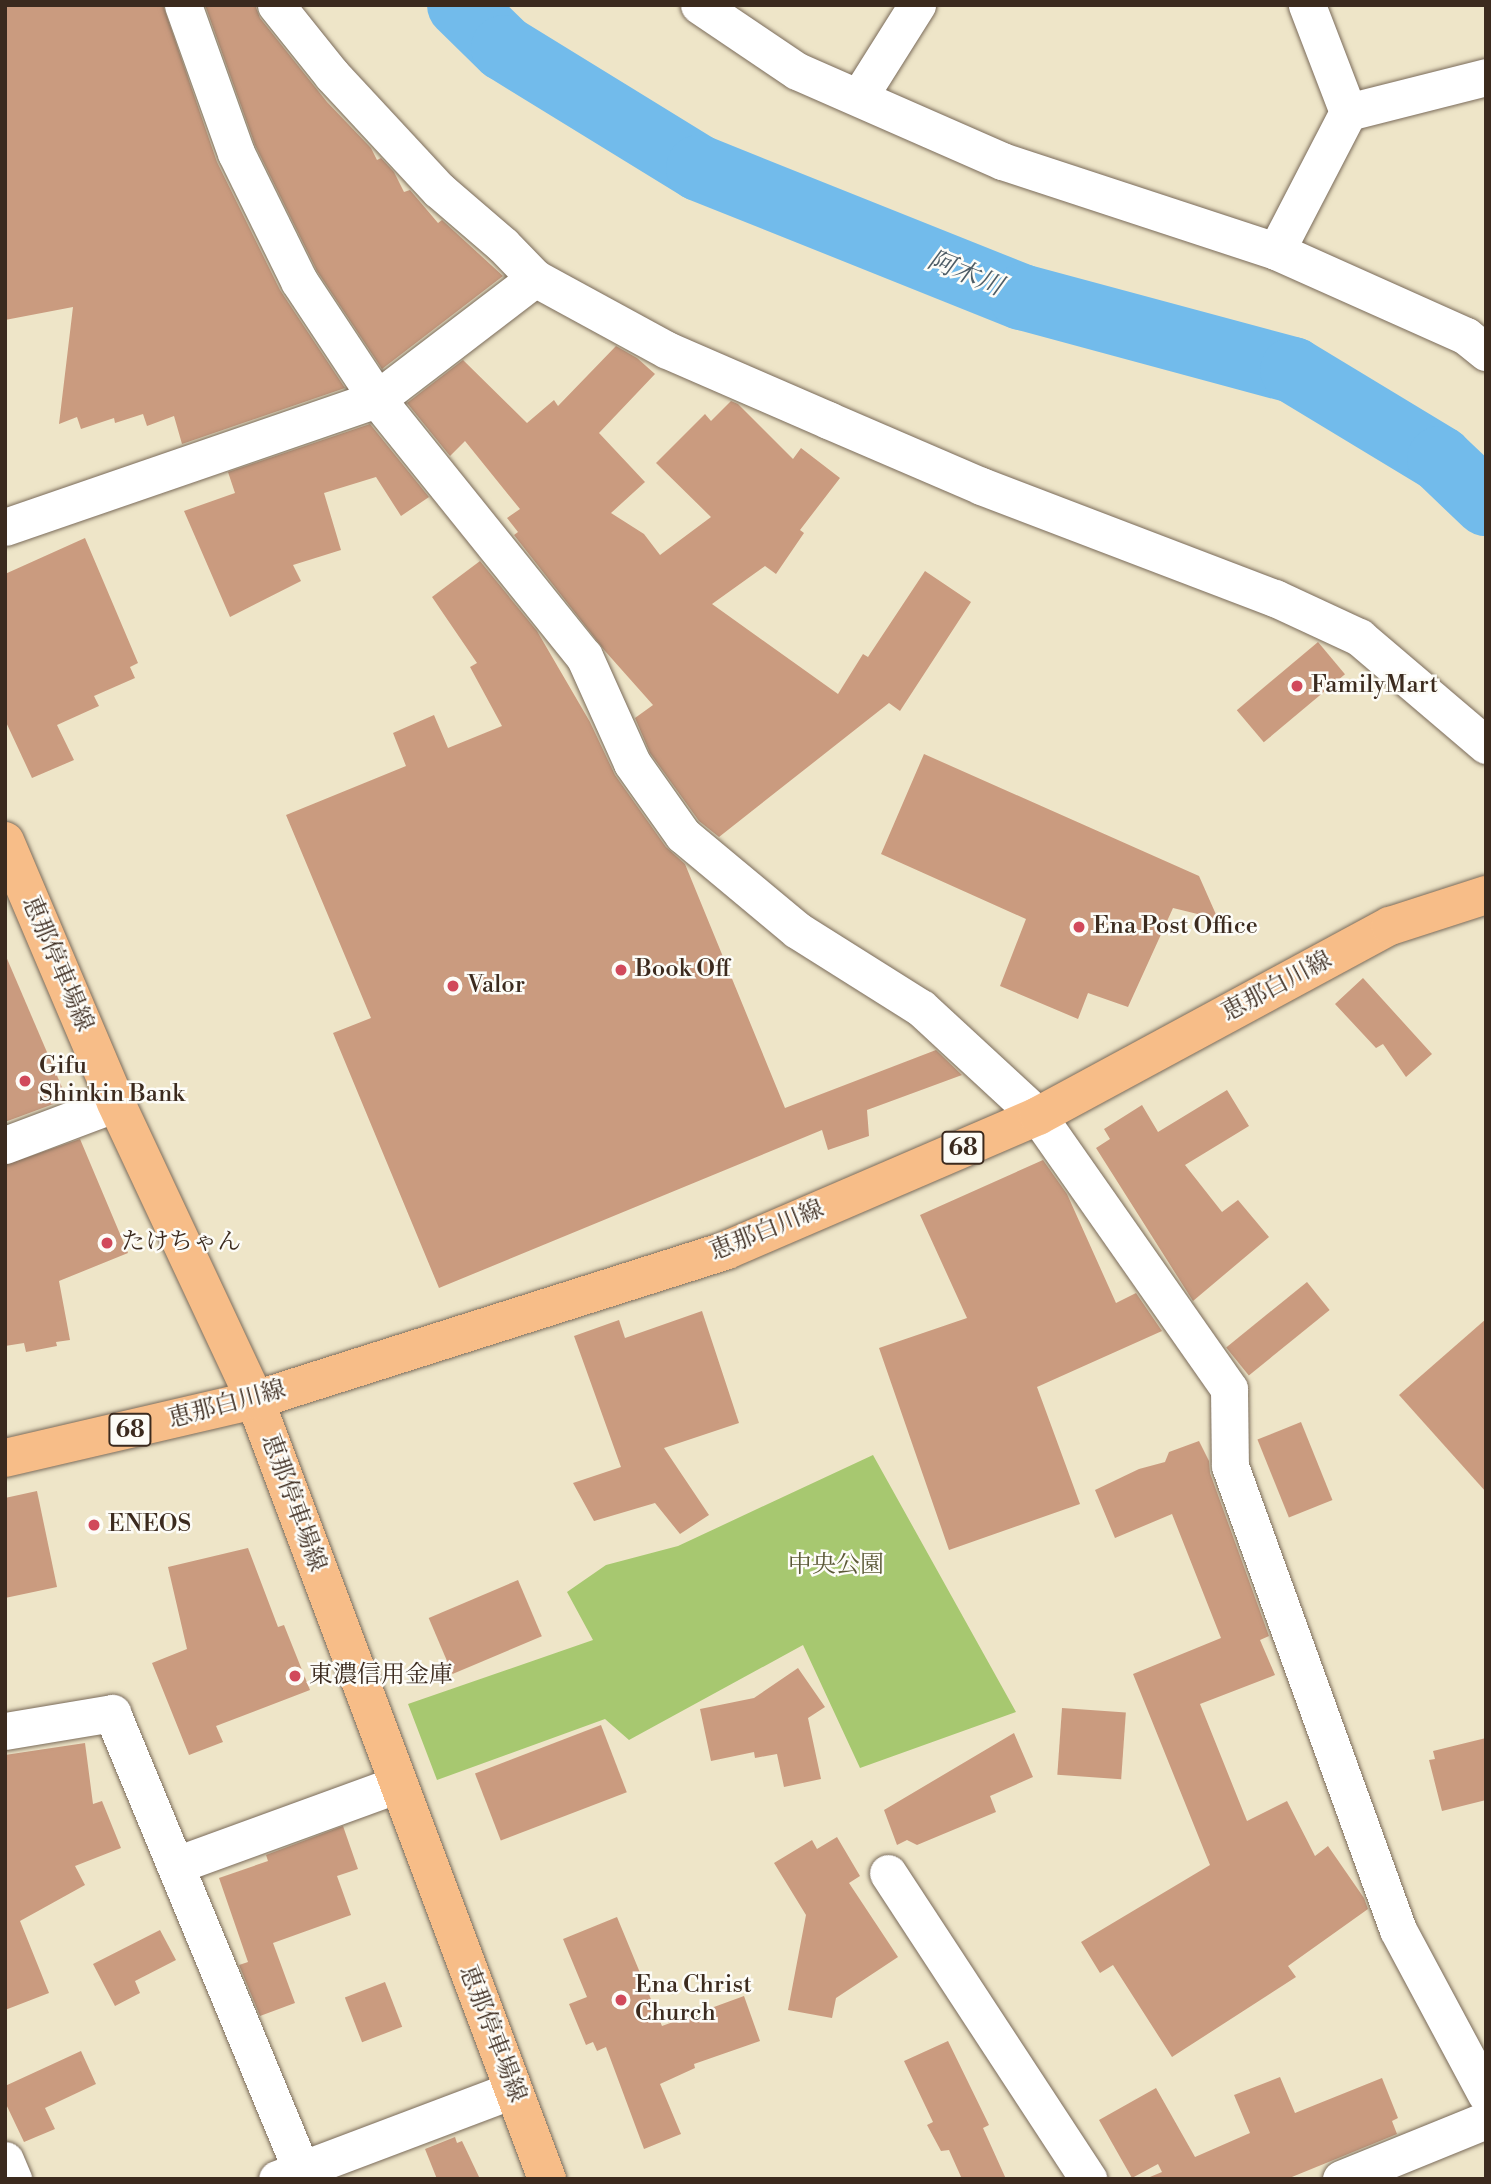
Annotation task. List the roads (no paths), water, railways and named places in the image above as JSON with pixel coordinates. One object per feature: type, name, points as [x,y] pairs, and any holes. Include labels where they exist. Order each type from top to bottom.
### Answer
[{"type":"main road","name":"恵那停車場線","points":[[5,841],[116,1103],[255,1400],[547,2179]]},
{"type":"main road","name":"恵那白川線","points":[[5,1458],[255,1400],[727,1250],[1038,1116],[1390,926],[1486,895]]},
{"type":"street","points":[[183,5],[236,153],[299,281],[377,399],[584,656],[632,763],[684,835],[797,930],[921,1008],[1038,1116],[1229,1389],[1230,1466],[1388,1904],[1398,1930],[1486,2094]]},
{"type":"street","points":[[276,5],[332,75],[439,190],[503,244],[536,278],[667,350],[981,486],[1275,598],[1359,637],[1468,727],[1486,746]]},
{"type":"street","points":[[699,5],[797,71],[1002,161],[1276,251],[1466,336],[1486,352]]},
{"type":"street","points":[[859,97],[916,5]]},
{"type":"street","points":[[1276,251],[1348,112],[1307,5]]},
{"type":"street","points":[[1348,112],[1486,77]]},
{"type":"street","points":[[5,527],[377,399],[536,278]]},
{"type":"street","points":[[5,1145],[116,1103]]},
{"type":"street","points":[[5,1731],[113,1713],[176,1865],[289,2174],[512,2090]]},
{"type":"street","points":[[176,1865],[398,1784]]},
{"type":"street","points":[[888,1873],[1088,2179]]},
{"type":"street","points":[[1341,2179],[1486,2120]]},
{"type":"street","points":[[5,2160],[13,2179]]},
{"type":"waterway","name":"阿木川","points":[[460,5],[504,48],[699,168],[1022,297],[1293,370],[1440,459],[1486,503]]},
{"type":"place","name":"FamilyMart","points":[[1297,686]]},
{"type":"place","name":"Ena Post Office","points":[[1079,927]]},
{"type":"place","name":"Book Off","points":[[621,970]]},
{"type":"place","name":"Valor","points":[[453,986]]},
{"type":"place","name":"Gifu Shinkin Bank","points":[[25,1081]]},
{"type":"place","name":"たけちゃん","points":[[107,1243]]},
{"type":"place","name":"ENEOS","points":[[94,1525]]},
{"type":"place","name":"東濃信用金庫","points":[[295,1676]]},
{"type":"place","name":"Ena Christ Church","points":[[621,2000]]},
{"type":"park label","name":"中央公園","points":[[836,1566]]}]
